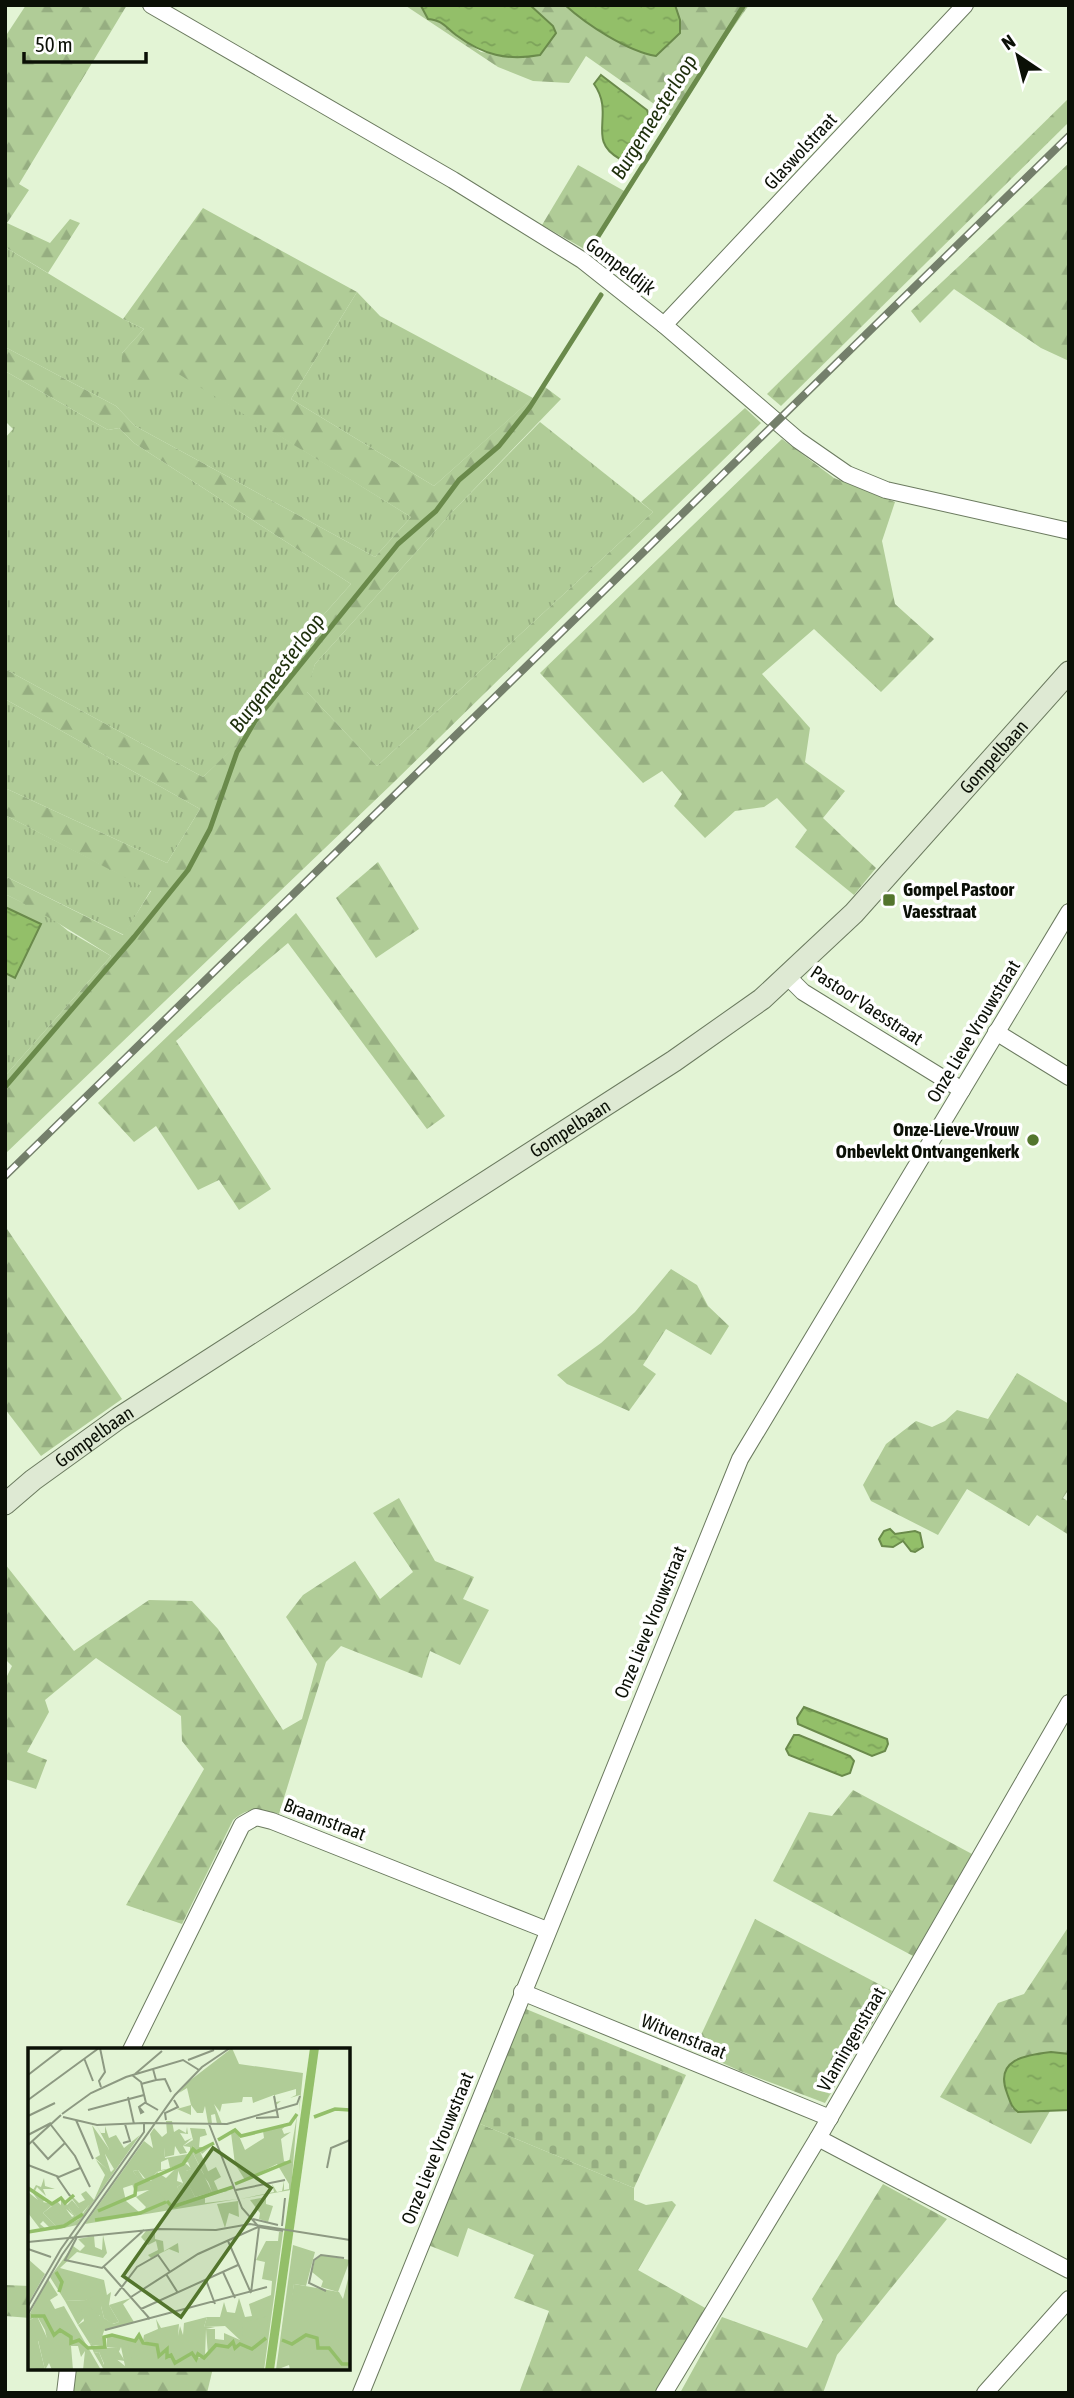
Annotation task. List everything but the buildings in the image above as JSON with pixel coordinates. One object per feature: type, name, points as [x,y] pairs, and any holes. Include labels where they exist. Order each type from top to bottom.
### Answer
[{"type":"street","name":"Gompeldijk","points":[[150,5],[453,180],[582,260],[664,325],[798,440],[847,474],[886,490],[1069,531]]},
{"type":"street","name":"Glaswolstraat","points":[[664,325],[965,5]]},
{"type":"street","name":"Gompelbaan","points":[[5,1504],[33,1480],[119,1418],[674,1061],[762,999],[854,914],[1069,672]]},
{"type":"street","name":"Onze Lieve Vrouwstraat","points":[[360,2393],[740,1459],[1069,912]]},
{"type":"street","name":"Pastoor Vaesstraat","points":[[787,976],[803,992],[962,1090]]},
{"type":"street","points":[[996,1032],[1069,1077]]},
{"type":"street","name":"Vlamingenstraat","points":[[664,2393],[830,2118],[1068,1708]]},
{"type":"street","name":"Braamstraat","points":[[132,2048],[242,1825],[256,1817],[547,1930]]},
{"type":"street","name":"Witvenstraat","points":[[523,1992],[830,2118]]},
{"type":"street","points":[[818,2138],[1069,2270]]},
{"type":"street","points":[[985,2393],[1069,2298]]},
{"type":"street","points":[[65,2393],[68,2370]]},
{"type":"green space","points":[[26,5],[127,5],[19,184],[29,190],[7,223],[50,243],[70,219],[80,223],[48,273],[5,247],[5,37]]},
{"type":"green space","points":[[421,5],[428,19],[441,20],[453,33],[481,52],[525,58],[556,33],[553,26],[530,5],[565,5],[608,36],[633,49],[656,56],[680,20],[675,5],[749,5],[671,116],[586,56],[569,83],[533,81],[498,67],[406,6]]},
{"type":"green space","points":[[1069,98],[1069,122],[781,406],[767,394]]},
{"type":"green space","points":[[1069,163],[1069,361],[1041,348],[954,289],[920,323],[911,311]]},
{"type":"green space","points":[[578,165],[626,192],[586,250],[542,225]]},
{"type":"green space","points":[[203,208],[357,292],[291,399],[434,486],[545,387],[561,399],[454,510],[315,664],[307,692],[377,766],[653,512],[641,502],[745,408],[761,423],[393,783],[5,1154],[5,1076],[111,956],[5,894],[5,876],[123,935],[151,891],[5,815],[5,788],[167,863],[200,809],[5,699],[5,669],[203,777],[236,745],[269,676],[351,584],[134,443],[119,428],[108,430],[5,371],[5,347],[116,406],[135,426],[375,557],[411,517],[172,370],[149,394],[121,384],[122,353],[144,329],[123,319]]},
{"type":"green space","points":[[5,247],[144,329],[122,353],[172,369],[411,517],[375,557],[135,426],[116,406],[5,347]]},
{"type":"green space","points":[[357,292],[380,316],[533,398],[434,486],[291,399]]},
{"type":"green space","points":[[5,371],[108,430],[119,428],[134,443],[351,584],[269,676],[236,746],[203,777],[5,669],[5,438],[13,429],[5,421]]},
{"type":"green space","points":[[540,422],[653,512],[377,766],[306,691],[315,664],[454,510]]},
{"type":"green space","points":[[782,439],[834,478],[895,502],[882,541],[895,604],[934,639],[881,692],[814,629],[762,674],[810,728],[805,762],[845,791],[823,818],[876,868],[854,895],[795,847],[807,830],[777,798],[764,807],[735,811],[705,838],[674,806],[682,794],[662,771],[643,783],[540,673]]},
{"type":"green space","points":[[5,699],[200,809],[167,863],[5,788]]},
{"type":"green space","points":[[5,815],[151,890],[124,935],[5,876]]},
{"type":"green space","points":[[378,862],[419,929],[376,958],[336,898]]},
{"type":"green space","points":[[5,894],[50,916],[68,931],[111,956],[5,1076]]},
{"type":"green space","points":[[296,913],[445,1116],[427,1129],[288,943],[176,1041],[271,1189],[239,1210],[219,1180],[198,1190],[156,1126],[134,1142],[98,1103]]},
{"type":"green space","points":[[5,1226],[122,1399],[41,1456],[5,1409]]},
{"type":"green space","points":[[671,1269],[697,1285],[708,1306],[729,1326],[711,1355],[666,1329],[643,1365],[656,1374],[629,1411],[567,1384],[557,1375],[601,1343],[635,1312]]},
{"type":"green space","points":[[1017,1373],[1069,1404],[1069,1489],[1063,1498],[1069,1502],[1069,1535],[1037,1515],[1029,1526],[967,1489],[938,1535],[871,1501],[863,1485],[886,1444],[916,1421],[932,1427],[945,1421],[957,1410],[988,1419]]},
{"type":"green space","points":[[399,1498],[435,1561],[474,1577],[463,1599],[489,1610],[460,1665],[430,1651],[422,1678],[341,1646],[326,1662],[279,1814],[254,1810],[233,1820],[182,1924],[126,1905],[204,1769],[182,1741],[181,1716],[96,1658],[45,1700],[49,1712],[27,1752],[47,1760],[36,1789],[5,1779],[5,1680],[12,1666],[5,1659],[5,1564],[74,1651],[149,1600],[192,1601],[218,1629],[283,1730],[302,1719],[317,1664],[286,1617],[303,1595],[355,1561],[380,1599],[413,1572],[373,1513]]},
{"type":"green space","points":[[853,1790],[972,1854],[913,1956],[773,1881],[809,1812],[832,1816]]},
{"type":"green space","points":[[755,1919],[892,1991],[825,2103],[740,2071],[694,2050]]},
{"type":"green space","points":[[1069,1926],[1069,2054],[1051,2052],[1012,2108],[1019,2112],[1050,2111],[1031,2144],[940,2097],[998,2003],[1024,1994]]},
{"type":"green space","points":[[526,2009],[686,2075],[634,2188],[478,2123]]},
{"type":"green space","points":[[478,2123],[634,2188],[634,2200],[646,2205],[672,2201],[676,2205],[638,2270],[707,2309],[655,2393],[519,2393],[549,2311],[514,2298],[534,2255],[468,2228],[458,2257],[428,2245]]},
{"type":"green space","points":[[883,2184],[947,2219],[837,2355],[823,2393],[680,2393],[722,2317],[807,2348],[823,2320],[812,2299]]},
{"type":"green space","points":[[5,2285],[28,2286],[28,2318],[5,2316]]},
{"type":"green space","points":[[76,2370],[213,2370],[207,2393],[73,2393]]},
{"type":"water","points":[[530,5],[553,26],[556,33],[540,55],[528,57],[506,57],[486,52],[441,23],[428,19],[421,6]]},
{"type":"water","points":[[565,5],[675,5],[680,20],[680,33],[656,56],[633,49],[608,36]]},
{"type":"water","points":[[601,75],[647,110],[650,119],[636,148],[620,159],[604,144],[602,106],[594,84]]},
{"type":"water","points":[[5,907],[41,924],[15,978],[5,973]]},
{"type":"water","points":[[890,1529],[895,1534],[915,1531],[920,1533],[923,1547],[915,1552],[911,1551],[903,1541],[893,1547],[882,1546],[879,1539],[884,1531]]},
{"type":"water","points":[[804,1707],[887,1739],[885,1751],[872,1756],[798,1724],[797,1718]]},
{"type":"water","points":[[794,1735],[850,1756],[854,1761],[850,1773],[842,1776],[789,1755],[786,1749]]},
{"type":"water","points":[[1051,2052],[1069,2054],[1069,2110],[1018,2112],[1012,2106],[1007,2093],[1005,2073],[1009,2066],[1023,2057]]},
{"type":"waterway","name":"Burgemeesterloop","points":[[592,246],[744,5]]},
{"type":"waterway","name":"Burgemeesterloop","points":[[5,1087],[188,870],[210,829],[237,752],[255,721],[398,544],[436,511],[459,480],[499,446],[530,407],[601,295]]},
{"type":"railway","points":[[5,1176],[1069,136]]},
{"type":"place","name":"Gompel Pastoor Vaesstraat","points":[[889,900]]},
{"type":"place","name":"Onze-Lieve-Vrouw Onbevlekt Ontvangenkerk","points":[[1033,1140]]}]
